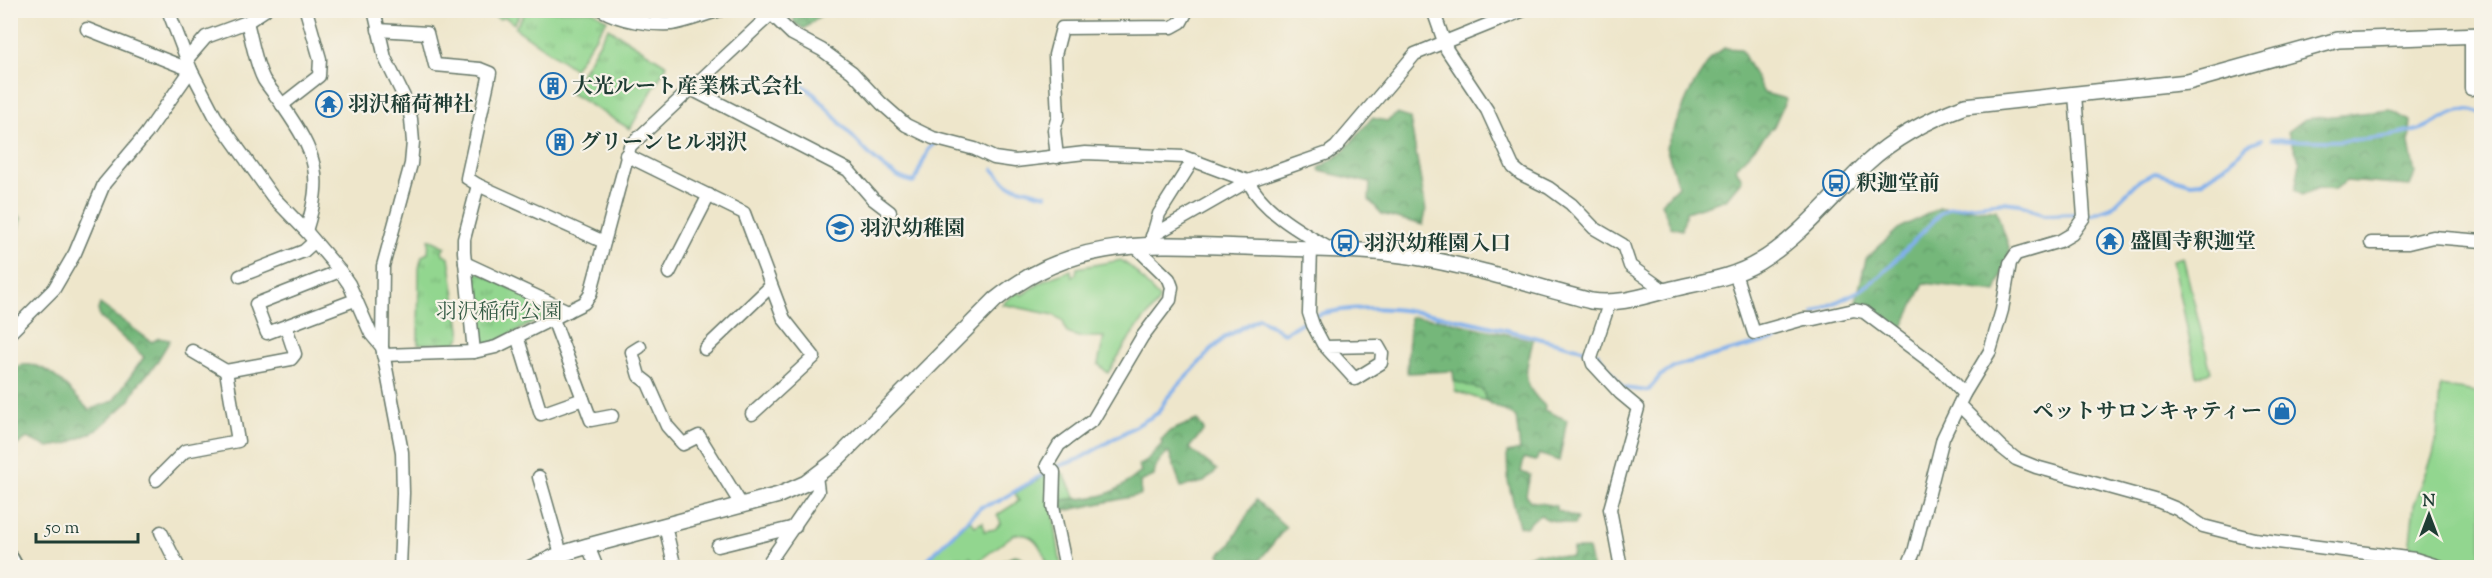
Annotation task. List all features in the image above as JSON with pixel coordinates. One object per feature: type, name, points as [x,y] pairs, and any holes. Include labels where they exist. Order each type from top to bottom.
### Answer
[{"type":"main road","points":[[10,560],[15,567]]},
{"type":"street","points":[[168,10],[189,64],[215,116],[272,196],[340,271],[349,285],[371,334],[382,351]]},
{"type":"street","points":[[10,333],[60,281],[75,253],[104,184],[146,134],[206,36],[247,22],[265,10]]},
{"type":"street","points":[[282,105],[319,76],[320,59],[306,10]]},
{"type":"street","points":[[374,10],[385,58],[408,105],[413,142],[411,164],[383,266],[382,351],[402,452],[400,567]]},
{"type":"street","points":[[602,10],[613,16],[648,23],[672,24],[721,10]]},
{"type":"street","points":[[1433,10],[1443,42],[1487,110],[1513,167],[1521,174],[1549,188],[1571,204],[1594,228],[1623,245],[1630,266],[1665,291]]},
{"type":"street","points":[[1057,157],[1054,130],[1058,116],[1055,55],[1062,28],[1172,27],[1181,22],[1187,11]]},
{"type":"street","points":[[1146,242],[1248,182],[1320,156],[1336,147],[1415,54],[1523,11]]},
{"type":"street","points":[[382,351],[474,352],[496,347],[584,303],[590,295],[630,146],[769,12],[792,34],[822,50],[852,72],[881,103],[906,125],[924,134],[975,149],[994,158],[1015,161],[1107,153],[1184,157],[1248,182],[1252,190],[1270,208],[1296,229],[1330,250]]},
{"type":"street","points":[[247,22],[263,78],[303,137],[311,153],[315,172],[315,204],[306,231]]},
{"type":"street","points":[[87,29],[189,64]]},
{"type":"street","points":[[378,30],[427,33],[435,65],[480,69],[490,73],[467,178],[604,242]]},
{"type":"street","points":[[531,567],[561,554],[588,546],[779,495],[816,476],[843,454],[995,300],[1013,286],[1047,267],[1074,256],[1146,242],[1411,256],[1452,264],[1609,304],[1735,273],[1761,261],[1790,239],[1879,152],[1940,115],[1965,106],[2194,80],[2338,40],[2476,35],[2471,90]]},
{"type":"street","points":[[691,89],[848,170],[873,200],[890,212]]},
{"type":"street","points":[[1907,567],[1914,552],[1943,438],[1961,400],[1990,351],[2002,310],[2010,263],[2016,254],[2060,241],[2072,234],[2084,217],[2075,94]]},
{"type":"street","points":[[626,155],[744,213],[770,287],[784,319],[814,357],[752,414]]},
{"type":"street","points":[[1146,242],[1159,214],[1193,160]]},
{"type":"street","points":[[474,352],[464,239],[478,185]]},
{"type":"street","points":[[669,273],[709,195]]},
{"type":"street","points":[[2372,243],[2408,243],[2433,237],[2481,241]]},
{"type":"street","points":[[240,276],[304,251],[314,242]]},
{"type":"street","points":[[1066,567],[1053,506],[1054,472],[1047,465],[1059,445],[1094,420],[1142,337],[1170,300],[1172,287],[1169,279],[1146,242]]},
{"type":"street","points":[[1311,249],[1309,313],[1326,347]]},
{"type":"street","points":[[465,263],[568,311]]},
{"type":"street","points":[[340,271],[256,304],[267,333],[355,300]]},
{"type":"street","points":[[1735,273],[1754,333],[1804,319],[1854,310],[1864,312],[1940,369],[1961,400],[2001,447],[2016,459],[2036,467],[2155,500],[2177,509],[2203,526],[2254,539],[2415,559],[2444,567]]},
{"type":"street","points":[[705,349],[770,287]]},
{"type":"street","points":[[1609,304],[1591,358],[1593,364],[1613,386],[1638,408],[1610,509],[1621,567]]},
{"type":"street","points":[[552,319],[591,420],[612,416]]},
{"type":"street","points":[[192,351],[226,371],[291,359],[295,354],[286,327]]},
{"type":"street","points":[[518,336],[542,414],[583,399]]},
{"type":"street","points":[[640,347],[632,352],[639,376],[648,382],[667,426],[683,444],[699,435],[742,506]]},
{"type":"street","points":[[156,480],[185,451],[238,441],[226,371]]},
{"type":"street","points":[[765,567],[818,491],[816,476]]},
{"type":"street","points":[[539,477],[561,554]]},
{"type":"street","points":[[665,526],[675,567]]},
{"type":"street","points":[[718,546],[795,527]]},
{"type":"street","points":[[161,532],[179,567]]},
{"type":"street","points":[[588,546],[597,567]]},
{"type":"green space","points":[[487,11],[522,11],[514,24],[505,17],[499,19]]},
{"type":"green space","points":[[526,11],[593,11],[607,20],[574,69],[515,28]]},
{"type":"green space","points":[[790,11],[826,11],[804,29],[794,23],[794,13]]},
{"type":"green space","points":[[608,28],[667,65],[630,129],[570,93]]},
{"type":"green space","points":[[1724,48],[1741,49],[1764,93],[1786,99],[1774,126],[1736,168],[1742,180],[1726,199],[1686,212],[1682,230],[1671,227],[1661,203],[1678,186],[1666,147],[1691,89],[1711,58]]},
{"type":"green space","points":[[2390,110],[2411,121],[2409,144],[2415,174],[2410,186],[2346,181],[2334,190],[2318,188],[2302,195],[2295,190],[2300,162],[2288,132],[2305,119]]},
{"type":"green space","points":[[1397,114],[1410,118],[1426,211],[1423,225],[1382,214],[1369,200],[1370,183],[1320,171],[1319,168],[1341,154],[1372,118],[1387,121]]},
{"type":"green space","points":[[11,208],[22,219],[11,244]]},
{"type":"green space","points":[[1939,208],[1996,210],[2010,250],[1996,292],[1924,283],[1900,333],[1856,302],[1866,259],[1898,229]]},
{"type":"green space","points":[[429,239],[446,247],[442,250],[443,254],[449,257],[461,336],[456,343],[418,344],[419,268],[422,256],[428,253]]},
{"type":"green space","points":[[2183,257],[2211,372],[2197,376],[2173,260]]},
{"type":"green space","points":[[1121,260],[1132,268],[1159,298],[1158,303],[1132,334],[1108,373],[1098,364],[1104,337],[1078,337],[1067,333],[1063,321],[1054,315],[1002,304],[1017,292],[1022,295],[1045,280],[1071,270],[1072,277],[1076,274],[1077,268]]},
{"type":"green space","name":"羽沢稲荷公園","points":[[470,268],[557,311],[495,342],[477,347]]},
{"type":"green space","points":[[100,304],[152,342],[159,338],[170,340],[155,365],[137,386],[130,400],[97,430],[67,444],[48,447],[27,438],[16,446],[11,425],[11,369],[23,365],[44,369],[64,384],[89,410],[113,401],[144,357],[100,317],[98,310]]},
{"type":"green space","points":[[1410,317],[1438,319],[1533,340],[1527,368],[1528,383],[1545,406],[1544,410],[1567,420],[1559,461],[1539,454],[1536,461],[1524,458],[1521,472],[1530,475],[1526,495],[1530,501],[1556,506],[1556,510],[1577,518],[1574,525],[1546,519],[1541,515],[1526,527],[1519,526],[1508,481],[1507,453],[1520,450],[1516,417],[1486,401],[1483,390],[1454,381],[1453,371],[1407,373]]},
{"type":"green space","points":[[1454,381],[1483,390],[1486,401],[1455,391]]},
{"type":"green space","points":[[2440,386],[2481,393],[2481,567],[2465,567],[2409,551],[2414,505],[2433,455],[2437,437]]},
{"type":"green space","points":[[1197,420],[1204,430],[1189,448],[1217,470],[1204,482],[1181,487],[1169,452],[1158,462],[1154,476],[1140,482],[1141,495],[1063,511],[1062,500],[1096,497],[1121,487],[1141,472],[1139,465],[1144,463],[1162,444],[1161,440],[1170,431]]},
{"type":"green space","points":[[1063,473],[1076,499],[1062,500],[1060,474]]},
{"type":"green space","points":[[1048,474],[1061,567],[1049,567],[1044,554],[1033,538],[1021,534],[1013,535],[975,564],[970,557],[963,560],[961,557],[942,560],[936,565],[928,564],[924,567],[913,568],[926,562],[970,520],[975,526],[983,522],[984,531],[995,529],[1001,523],[997,515],[1019,501],[1015,493]]},
{"type":"green space","points":[[1256,500],[1286,527],[1254,567],[1234,567],[1219,555],[1230,545]]},
{"type":"green space","points":[[1573,549],[1588,549],[1592,567],[1520,567],[1523,558],[1535,553],[1572,557]]},
{"type":"green space","points":[[1014,555],[1020,556],[1032,567],[988,567],[1008,559]]},
{"type":"waterway","points":[[790,78],[813,93],[860,145],[887,170],[901,178],[914,182],[930,146],[933,145]]},
{"type":"waterway","points":[[2272,139],[2327,141],[2382,137],[2418,130],[2458,111],[2474,111],[2482,115]]},
{"type":"waterway","points":[[2090,215],[2112,207],[2140,180],[2155,173],[2191,183],[2201,182],[2225,166],[2247,145],[2262,139]]},
{"type":"waterway","points":[[993,169],[1008,185],[1046,195]]},
{"type":"waterway","points":[[1814,313],[1861,290],[1881,275],[1941,213],[1950,208],[2004,202],[2020,204],[2044,215],[2081,214]]},
{"type":"waterway","points":[[1315,316],[1344,310],[1377,308],[1413,311],[1487,325],[1586,350]]},
{"type":"waterway","points":[[1059,466],[1079,459],[1158,413],[1166,399],[1224,338],[1259,318],[1284,333],[1306,320]]},
{"type":"waterway","points":[[1798,332],[1806,325]]},
{"type":"waterway","points":[[1597,353],[1623,388],[1648,391],[1660,376],[1675,366],[1782,337]]},
{"type":"waterway","points":[[911,568],[926,561],[981,507],[999,501],[1049,471]]},
{"type":"place","name":"大光ルート産業株式会社","points":[[553,86]]},
{"type":"place","name":"羽沢稲荷神社","points":[[329,104]]},
{"type":"place","name":"グリーンヒル羽沢","points":[[560,142]]},
{"type":"place","name":"釈迦堂前","points":[[1836,183]]},
{"type":"place","name":"羽沢幼稚園","points":[[840,228]]},
{"type":"place","name":"盛圓寺釈迦堂","points":[[2110,241]]},
{"type":"place","name":"羽沢幼稚園入口","points":[[1345,243]]},
{"type":"place","name":"ペットサロンキャティー","points":[[2282,411]]}]
